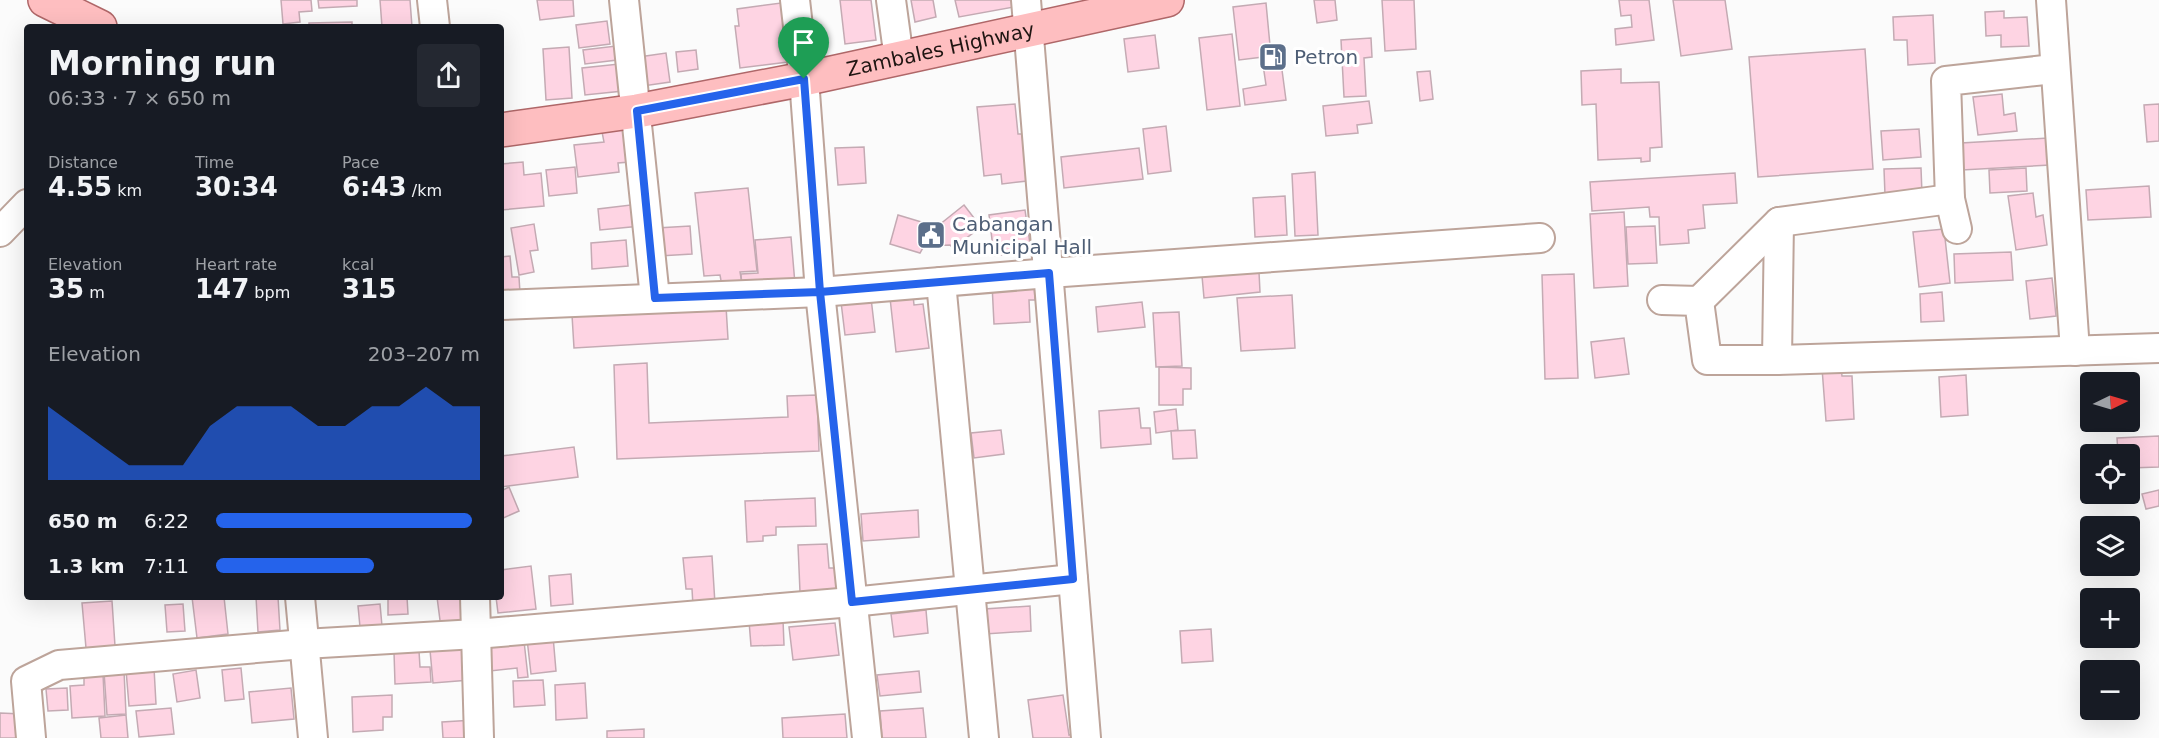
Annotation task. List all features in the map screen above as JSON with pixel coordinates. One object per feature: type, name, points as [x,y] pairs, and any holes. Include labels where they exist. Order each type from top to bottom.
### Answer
[{"type":"main road","points":[[45,0],[94,24]]},
{"type":"main road","name":"Zambales Highway","points":[[504,130],[637,111],[899,59],[1027,16],[1167,0]]},
{"type":"street","points":[[432,0],[435,24]]},
{"type":"street","points":[[624,0],[655,298]]},
{"type":"street","points":[[795,0],[804,79],[820,292],[867,738]]},
{"type":"street","points":[[891,0],[899,59]]},
{"type":"street","points":[[2051,0],[2075,351]]},
{"type":"street","points":[[1027,16],[1086,738]]},
{"type":"street","points":[[1957,228],[1950,199],[1946,81],[2054,69]]},
{"type":"street","points":[[1662,300],[1699,301],[1779,222],[1950,199]]},
{"type":"street","points":[[0,232],[24,207]]},
{"type":"street","points":[[1776,360],[1779,222]]},
{"type":"street","points":[[504,305],[820,292],[1049,273],[1540,238]]},
{"type":"street","points":[[941,282],[984,738]]},
{"type":"street","points":[[1699,301],[1707,360],[1776,360],[2159,348]]},
{"type":"street","points":[[31,738],[26,681],[59,665],[304,644],[476,634],[852,602],[1073,579]]},
{"type":"street","points":[[300,600],[313,738]]},
{"type":"street","points":[[475,600],[479,738]]},
{"type":"building","points":[[281,0],[311,0],[312,11],[299,12],[300,22],[283,24]]},
{"type":"building","points":[[318,0],[357,0],[357,6],[319,8]]},
{"type":"building","points":[[380,0],[410,0],[412,24],[382,24]]},
{"type":"building","points":[[537,0],[573,0],[574,16],[540,20]]},
{"type":"building","points":[[840,0],[871,0],[876,40],[845,44]]},
{"type":"building","points":[[911,0],[933,0],[936,17],[915,22]]},
{"type":"building","points":[[955,0],[1012,0],[1014,7],[959,17]]},
{"type":"building","points":[[1314,0],[1335,0],[1337,20],[1317,23]]},
{"type":"building","points":[[1382,0],[1414,0],[1416,49],[1385,51]]},
{"type":"building","points":[[1619,0],[1649,0],[1654,40],[1616,45],[1615,29],[1632,27],[1631,15],[1621,16]]},
{"type":"building","points":[[1673,0],[1725,0],[1732,49],[1681,56]]},
{"type":"building","points":[[781,3],[788,62],[740,68],[735,26],[739,26],[737,9]]},
{"type":"building","points":[[1266,3],[1271,56],[1239,60],[1233,7]]},
{"type":"building","points":[[2004,11],[2004,18],[2027,17],[2029,46],[2001,47],[2001,35],[1986,36],[1985,12]]},
{"type":"building","points":[[1933,15],[1935,63],[1908,65],[1907,40],[1894,40],[1893,17]]},
{"type":"building","points":[[607,21],[610,44],[579,48],[576,25]]},
{"type":"building","points":[[352,22],[352,24],[309,24]]},
{"type":"building","points":[[1232,34],[1240,106],[1207,110],[1199,38]]},
{"type":"building","points":[[1155,35],[1159,68],[1128,72],[1124,39]]},
{"type":"building","points":[[1371,38],[1372,57],[1364,58],[1366,96],[1344,97],[1341,40]]},
{"type":"building","points":[[616,46],[617,60],[585,64],[583,50]]},
{"type":"building","points":[[569,47],[572,98],[546,100],[543,49]]},
{"type":"building","points":[[1865,49],[1873,169],[1758,177],[1749,57]]},
{"type":"building","points":[[696,50],[698,69],[678,72],[676,52]]},
{"type":"building","points":[[666,53],[670,82],[643,86],[639,57]]},
{"type":"building","points":[[1280,55],[1286,100],[1245,105],[1243,89],[1266,85],[1262,58]]},
{"type":"building","points":[[619,64],[623,91],[585,95],[582,68]]},
{"type":"building","points":[[1621,69],[1621,83],[1659,82],[1662,147],[1650,148],[1650,161],[1641,162],[1641,158],[1598,160],[1596,104],[1582,105],[1581,71]]},
{"type":"building","points":[[1430,71],[1433,99],[1420,101],[1417,72]]},
{"type":"building","points":[[2002,94],[2004,115],[2015,113],[2017,131],[1978,135],[1973,97]]},
{"type":"building","points":[[1369,101],[1372,123],[1357,125],[1358,133],[1326,136],[1323,106]]},
{"type":"building","points":[[1015,104],[1018,134],[1022,134],[1027,181],[1002,184],[1001,174],[984,176],[977,107]]},
{"type":"building","points":[[2159,104],[2159,141],[2147,142],[2144,105]]},
{"type":"building","points":[[1166,126],[1171,171],[1148,174],[1143,129]]},
{"type":"building","points":[[626,129],[630,162],[618,163],[619,172],[578,177],[574,145],[604,142],[602,132]]},
{"type":"building","points":[[1919,129],[1921,157],[1883,160],[1881,131]]},
{"type":"building","points":[[2048,138],[2050,165],[1962,170],[1961,143]]},
{"type":"building","points":[[864,147],[866,183],[838,185],[835,148]]},
{"type":"building","points":[[1139,148],[1143,179],[1064,188],[1061,157]]},
{"type":"building","points":[[523,162],[524,175],[541,173],[544,206],[504,210],[504,164]]},
{"type":"building","points":[[575,167],[577,193],[549,196],[546,170]]},
{"type":"building","points":[[1921,168],[1922,194],[1885,195],[1884,169]]},
{"type":"building","points":[[2026,168],[2027,191],[1990,193],[1989,170]]},
{"type":"building","points":[[1315,172],[1318,235],[1295,236],[1292,174]]},
{"type":"building","points":[[1735,173],[1737,203],[1703,205],[1705,228],[1688,230],[1689,243],[1660,245],[1659,217],[1650,217],[1649,207],[1592,211],[1590,182]]},
{"type":"building","points":[[2149,186],[2151,217],[2088,220],[2086,190]]},
{"type":"building","points":[[748,188],[757,271],[740,272],[742,284],[722,286],[720,275],[704,276],[695,193]]},
{"type":"building","points":[[2033,193],[2036,217],[2043,215],[2047,245],[2016,250],[2008,196]]},
{"type":"building","points":[[1285,196],[1287,235],[1255,237],[1253,198]]},
{"type":"building","points":[[639,204],[641,226],[600,230],[598,209]]},
{"type":"building","name":"Cabangan Municipal Hall","points":[[964,205],[981,227],[953,248],[950,245],[924,246],[920,253],[890,244],[898,215],[939,225]]},
{"type":"building","points":[[1025,210],[1031,251],[994,256],[989,215]]},
{"type":"building","points":[[1624,212],[1628,286],[1594,288],[1590,214]]},
{"type":"building","points":[[534,224],[538,250],[530,251],[534,272],[519,275],[511,228]]},
{"type":"building","points":[[690,226],[692,254],[659,256],[657,228]]},
{"type":"building","points":[[1655,226],[1657,263],[1628,264],[1626,227]]},
{"type":"building","points":[[1944,229],[1950,283],[1919,287],[1913,232]]},
{"type":"building","points":[[791,237],[795,284],[742,288],[741,274],[758,273],[755,240]]},
{"type":"building","points":[[626,240],[628,266],[592,269],[591,243]]},
{"type":"building","points":[[2011,252],[2013,280],[1955,283],[1954,254]]},
{"type":"building","points":[[510,256],[512,277],[519,277],[520,293],[504,294],[504,257]]},
{"type":"building","points":[[1259,272],[1260,292],[1204,298],[1202,276]]},
{"type":"building","points":[[1574,274],[1578,378],[1545,379],[1542,275]]},
{"type":"building","points":[[2052,278],[2056,316],[2030,319],[2026,281]]},
{"type":"building","points":[[1034,282],[1035,300],[1029,300],[1030,322],[994,324],[992,284]]},
{"type":"building","points":[[1942,292],[1944,321],[1921,322],[1920,294]]},
{"type":"building","points":[[913,295],[914,305],[923,304],[929,348],[896,352],[890,298]]},
{"type":"building","points":[[1292,295],[1295,348],[1241,351],[1237,298]]},
{"type":"building","points":[[871,298],[875,332],[845,335],[841,302]]},
{"type":"building","points":[[1142,302],[1145,327],[1098,332],[1096,307]]},
{"type":"building","points":[[726,306],[728,339],[574,348],[572,315]]},
{"type":"building","points":[[1179,312],[1182,366],[1156,367],[1153,313]]},
{"type":"building","points":[[1624,338],[1629,374],[1595,378],[1591,342]]},
{"type":"building","points":[[647,363],[649,423],[788,417],[787,396],[817,395],[819,451],[617,459],[614,365]]},
{"type":"building","points":[[1159,367],[1191,368],[1191,389],[1183,389],[1183,405],[1159,405]]},
{"type":"building","points":[[1841,367],[1842,376],[1852,376],[1854,419],[1826,421],[1822,368]]},
{"type":"building","points":[[1966,375],[1968,415],[1941,417],[1939,377]]},
{"type":"building","points":[[1139,408],[1141,428],[1150,428],[1151,444],[1101,448],[1099,411]]},
{"type":"building","points":[[1176,409],[1178,430],[1156,433],[1154,412]]},
{"type":"building","points":[[1001,430],[1004,454],[974,458],[971,433]]},
{"type":"building","points":[[1195,430],[1197,458],[1173,459],[1171,431]]},
{"type":"building","points":[[2159,436],[2159,467],[2140,468],[2140,444],[2117,444],[2117,438]]},
{"type":"building","points":[[574,447],[578,477],[504,487],[504,456]]},
{"type":"building","points":[[509,487],[519,511],[504,518],[504,490]]},
{"type":"building","points":[[2159,490],[2159,506],[2146,509],[2142,494]]},
{"type":"building","points":[[815,498],[816,526],[776,527],[776,535],[763,536],[763,541],[747,542],[745,501]]},
{"type":"building","points":[[918,510],[919,537],[863,541],[861,514]]},
{"type":"building","points":[[827,544],[829,568],[843,568],[844,590],[800,592],[798,545]]},
{"type":"building","points":[[712,556],[715,604],[693,606],[692,589],[686,589],[683,558]]},
{"type":"building","points":[[531,566],[536,609],[498,613],[496,600],[504,600],[504,570]]},
{"type":"building","points":[[571,574],[573,604],[551,606],[549,576]]},
{"type":"building","points":[[192,600],[224,600],[228,634],[197,638]]},
{"type":"building","points":[[256,600],[278,600],[280,630],[258,632]]},
{"type":"building","points":[[388,600],[407,600],[408,614],[388,615]]},
{"type":"building","points":[[437,600],[461,600],[464,625],[441,628]]},
{"type":"building","points":[[112,601],[115,646],[86,648],[82,603]]},
{"type":"building","points":[[183,604],[185,631],[167,632],[165,605]]},
{"type":"building","points":[[380,604],[382,626],[360,627],[358,606]]},
{"type":"building","points":[[1030,606],[1031,631],[985,634],[984,609]]},
{"type":"building","points":[[926,610],[928,633],[894,637],[891,614]]},
{"type":"building","points":[[783,620],[784,645],[751,646],[749,621]]},
{"type":"building","points":[[835,623],[839,655],[793,660],[789,627]]},
{"type":"building","points":[[1211,629],[1213,661],[1182,663],[1180,631]]},
{"type":"building","points":[[553,636],[556,671],[531,674],[527,639]]},
{"type":"building","points":[[524,641],[528,677],[518,678],[517,668],[490,671],[487,646]]},
{"type":"building","points":[[467,648],[470,680],[433,683],[430,650]]},
{"type":"building","points":[[419,651],[420,667],[430,667],[431,682],[395,684],[394,652]]},
{"type":"building","points":[[154,668],[156,704],[129,706],[126,670]]},
{"type":"building","points":[[241,668],[244,699],[225,701],[222,670]]},
{"type":"building","points":[[196,670],[200,698],[177,702],[173,674]]},
{"type":"building","points":[[124,671],[126,714],[107,715],[104,672]]},
{"type":"building","points":[[919,671],[921,692],[880,696],[877,675]]},
{"type":"building","points":[[103,674],[105,716],[72,718],[70,686],[84,685],[84,675]]},
{"type":"building","points":[[543,680],[545,705],[514,707],[513,681]]},
{"type":"building","points":[[585,683],[587,718],[556,720],[555,685]]},
{"type":"building","points":[[67,688],[68,710],[48,711],[46,689]]},
{"type":"building","points":[[291,688],[294,719],[252,723],[249,692]]},
{"type":"building","points":[[392,695],[392,717],[383,717],[383,730],[353,732],[352,697]]},
{"type":"building","points":[[1063,695],[1069,735],[1074,734],[1075,738],[1033,738],[1028,700]]},
{"type":"building","points":[[171,708],[174,734],[139,737],[136,711]]},
{"type":"building","points":[[923,708],[926,738],[882,738],[880,711]]},
{"type":"building","points":[[0,713],[22,714],[22,738],[0,738]]},
{"type":"building","points":[[845,714],[847,738],[783,738],[782,718]]},
{"type":"building","points":[[126,715],[128,738],[101,738],[99,718]]},
{"type":"building","points":[[474,720],[475,738],[443,738],[442,722]]},
{"type":"building","points":[[644,729],[644,738],[607,738],[607,731]]},
{"type":"place","name":"Petron","points":[[1273,57]]},
{"type":"place","name":"Cabangan Municipal Hall","points":[[931,235]]},
{"type":"route","points":[[804,79],[637,111],[655,298],[820,292],[852,602],[1073,579],[1049,273],[820,292],[804,79]]}]
